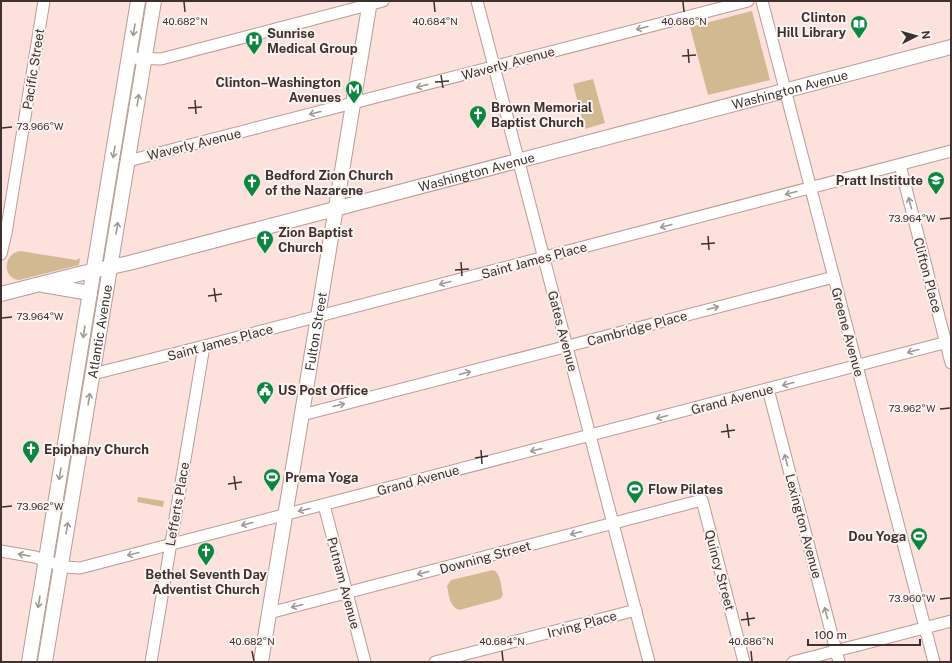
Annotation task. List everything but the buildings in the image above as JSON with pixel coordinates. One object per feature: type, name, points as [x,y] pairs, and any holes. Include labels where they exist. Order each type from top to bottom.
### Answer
[{"type":"main road","name":"Atlantic Avenue","points":[[29,662],[138,1]]},
{"type":"main road","name":"Atlantic Avenue","points":[[45,662],[154,1]]},
{"type":"main road","name":"Fulton Street","points":[[261,662],[369,3]]},
{"type":"main road","name":"Washington Avenue","points":[[1,294],[336,209],[951,47]]},
{"type":"main road","points":[[37,284],[90,293]]},
{"type":"street","name":"Pacific Street","points":[[1,254],[44,1]]},
{"type":"street","points":[[129,58],[161,59],[369,3],[383,1]]},
{"type":"street","name":"Gates Avenue","points":[[477,1],[649,662]]},
{"type":"street","name":"Waverly Avenue","points":[[128,161],[748,1]]},
{"type":"street","name":"Greene Avenue","points":[[762,1],[934,662]]},
{"type":"street","name":"Saint James Place","points":[[93,374],[951,151]]},
{"type":"street","name":"Clifton Place","points":[[900,165],[948,342],[951,363]]},
{"type":"street","name":"Cambridge Place","points":[[302,415],[834,277]]},
{"type":"street","name":"Grand Avenue","points":[[1,551],[35,557],[61,566],[80,568],[948,342]]},
{"type":"street","name":"Lefferts Place","points":[[151,662],[204,346]]},
{"type":"street","name":"Lexington Avenue","points":[[768,389],[839,662]]},
{"type":"street","name":"Downing Street","points":[[269,613],[702,500]]},
{"type":"street","name":"Quincy Street","points":[[702,500],[744,662]]},
{"type":"street","name":"Putnam Avenue","points":[[324,505],[365,662]]},
{"type":"street","name":"Irving Place","points":[[435,662],[636,610]]},
{"type":"street","points":[[793,662],[951,621]]},
{"type":"shaded area","points":[[752,11],[770,80],[708,95],[690,27]]},
{"type":"shaded area","points":[[593,79],[605,123],[585,129],[573,84]]},
{"type":"shaded area","points":[[20,251],[76,260],[80,258],[79,265],[19,280],[10,275],[7,271],[7,266],[10,257],[14,253]]},
{"type":"shaded area","points":[[138,497],[164,501],[163,507],[137,502]]},
{"type":"shaded area","points":[[493,570],[498,574],[500,581],[503,595],[500,599],[459,610],[453,606],[447,586],[451,580]]},
{"type":"place","name":"Clinton Hill Library","points":[[859,39]]},
{"type":"place","name":"Sunrise Medical Group","points":[[254,55]]},
{"type":"place","name":"Clinton–Washington Avenues","points":[[354,104]]},
{"type":"place","name":"Brown Memorial Baptist Church","points":[[478,129]]},
{"type":"place","name":"Pratt Institute","points":[[936,195]]},
{"type":"place","name":"Bedford Zion Church of the Nazarene","points":[[252,197]]},
{"type":"place","name":"Zion Baptist Church","points":[[265,254]]},
{"type":"place","name":"US Post Office","points":[[265,405]]},
{"type":"place","name":"Epiphany Church","points":[[31,464]]},
{"type":"place","name":"Prema Yoga","points":[[272,492]]},
{"type":"place","name":"Flow Pilates","points":[[635,504]]},
{"type":"place","name":"Dou Yoga","points":[[919,551]]},
{"type":"place","name":"Bethel Seventh Day Adventist Church","points":[[206,566]]}]
